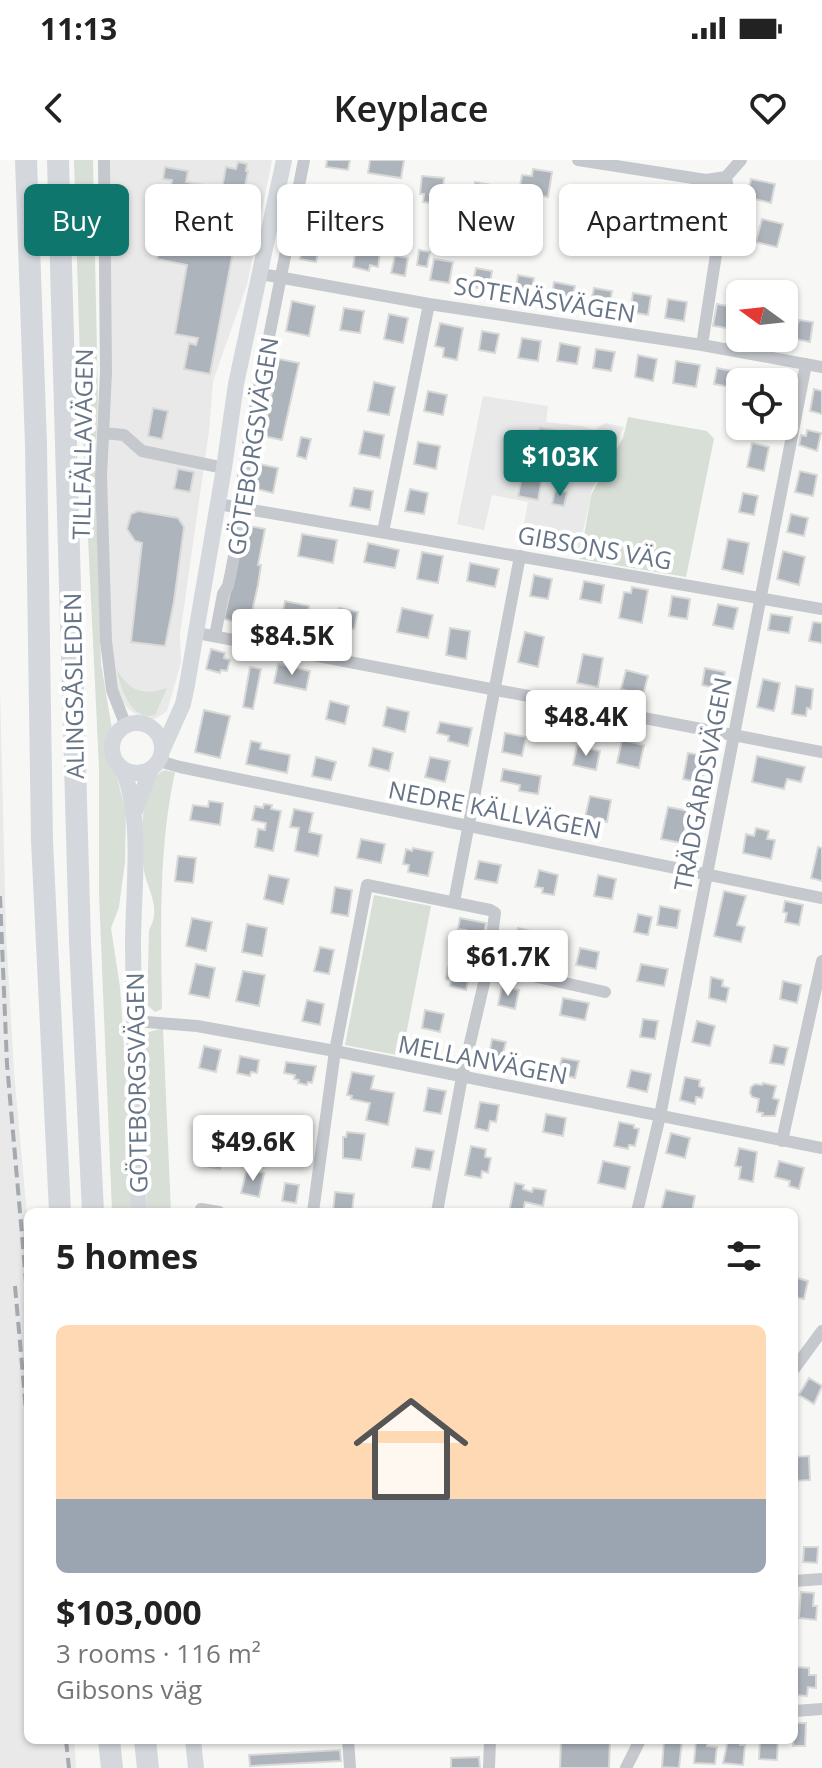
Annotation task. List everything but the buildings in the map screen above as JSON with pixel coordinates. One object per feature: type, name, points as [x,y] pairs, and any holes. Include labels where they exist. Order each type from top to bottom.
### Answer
[{"type":"highway","points":[[26,160],[36,445],[42,841],[60,1208]]},
{"type":"highway","name":"ALINGSÅSLEDEN","points":[[58,160],[80,942],[93,1208]]},
{"type":"highway","points":[[109,1744],[112,1768]]},
{"type":"highway","points":[[145,1744],[148,1768]]},
{"type":"street","name":"TILLFÄLLAVÄGEN","points":[[104,160],[106,372],[101,476],[106,641],[112,690],[126,726]]},
{"type":"street","name":"GÖTEBORGSVÄGEN","points":[[135,811],[183,704],[236,384],[284,160]]},
{"type":"street","name":"GÖTEBORGSVÄGEN","points":[[215,636],[234,559],[249,438],[304,160]]},
{"type":"street","points":[[578,160],[706,180],[726,177],[741,160]]},
{"type":"street","points":[[702,345],[717,248],[729,195],[726,177]]},
{"type":"street","name":"SOTENÄSVÄGEN","points":[[261,274],[822,367]]},
{"type":"street","points":[[383,532],[429,304]]},
{"type":"street","name":"TRÄDGÅRDSVÄGEN","points":[[638,1208],[660,1116],[806,364]]},
{"type":"street","name":"GÖTEBORGSVÄGEN","points":[[103,433],[124,435],[142,451],[224,468]]},
{"type":"street","name":"GIBSONS VÄG","points":[[218,504],[822,609]]},
{"type":"street","points":[[454,902],[520,556]]},
{"type":"street","points":[[197,633],[822,752]]},
{"type":"street","points":[[145,724],[160,737],[157,760],[135,773],[121,767],[114,757],[112,745],[117,734],[126,726],[145,724],[163,717],[184,694]]},
{"type":"street","name":"NEDRE KÄLLVÄGEN","points":[[157,760],[468,827],[822,898]]},
{"type":"street","name":"GÖTEBORGSVÄGEN","points":[[121,767],[135,811],[134,1021],[139,1208]]},
{"type":"street","points":[[314,1208],[335,1051],[367,885],[495,913],[488,966],[462,1077],[438,1208]]},
{"type":"street","points":[[782,1141],[822,961]]},
{"type":"street","points":[[488,966],[605,992]]},
{"type":"street","name":"MELLANVÄGEN","points":[[134,1021],[172,1022],[335,1051],[822,1148]]},
{"type":"street","points":[[798,1365],[819,1341]]},
{"type":"street","points":[[798,1581],[822,1579]]},
{"type":"street","points":[[798,1711],[822,1709]]},
{"type":"street","points":[[193,1744],[196,1768]]},
{"type":"street","points":[[348,1744],[350,1768]]},
{"type":"street","points":[[489,1768],[490,1744]]},
{"type":"street","points":[[626,1768],[638,1744]]},
{"type":"shaded area","points":[[74,160],[93,160],[93,184],[75,184]]},
{"type":"shaded area","points":[[107,160],[272,160],[261,215],[261,184],[145,184],[145,256],[253,256],[247,285],[213,381],[209,431],[180,635],[181,663],[167,711],[155,719],[143,719],[130,710],[121,701],[113,678],[104,480],[106,256],[129,256],[129,184],[107,184]]},
{"type":"shaded area","points":[[77,256],[95,256],[98,402],[95,472],[101,663],[112,729],[105,750],[116,774],[126,811],[125,862],[119,907],[111,928],[120,987],[135,1208],[112,1208],[99,894],[99,767]]},
{"type":"shaded area","points":[[483,396],[548,406],[546,422],[594,430],[605,423],[624,427],[592,489],[579,551],[529,542],[522,536],[528,502],[492,495],[484,530],[457,524]]},
{"type":"shaded area","points":[[628,417],[707,431],[714,439],[686,577],[580,559],[591,495],[623,438]]},
{"type":"shaded area","points":[[117,670],[126,683],[138,690],[151,692],[167,688],[155,715],[140,713],[128,702]]},
{"type":"shaded area","points":[[0,689],[6,932],[26,1208],[24,1208],[24,1744],[74,1744],[76,1768],[0,1768]]},
{"type":"shaded area","points":[[164,770],[175,772],[163,860],[162,1009],[155,1012],[147,1005],[149,930],[154,905],[144,873],[142,827],[150,787]]},
{"type":"shaded area","points":[[374,895],[431,906],[402,1056],[345,1045]]},
{"type":"shaded area","points":[[163,1028],[171,1208],[147,1208],[142,1040],[146,1033]]},
{"type":"railway","points":[[0,896],[7,1064],[24,1258]]},
{"type":"railway","points":[[15,1286],[24,1388]]},
{"type":"railway","points":[[66,1744],[69,1768]]}]
